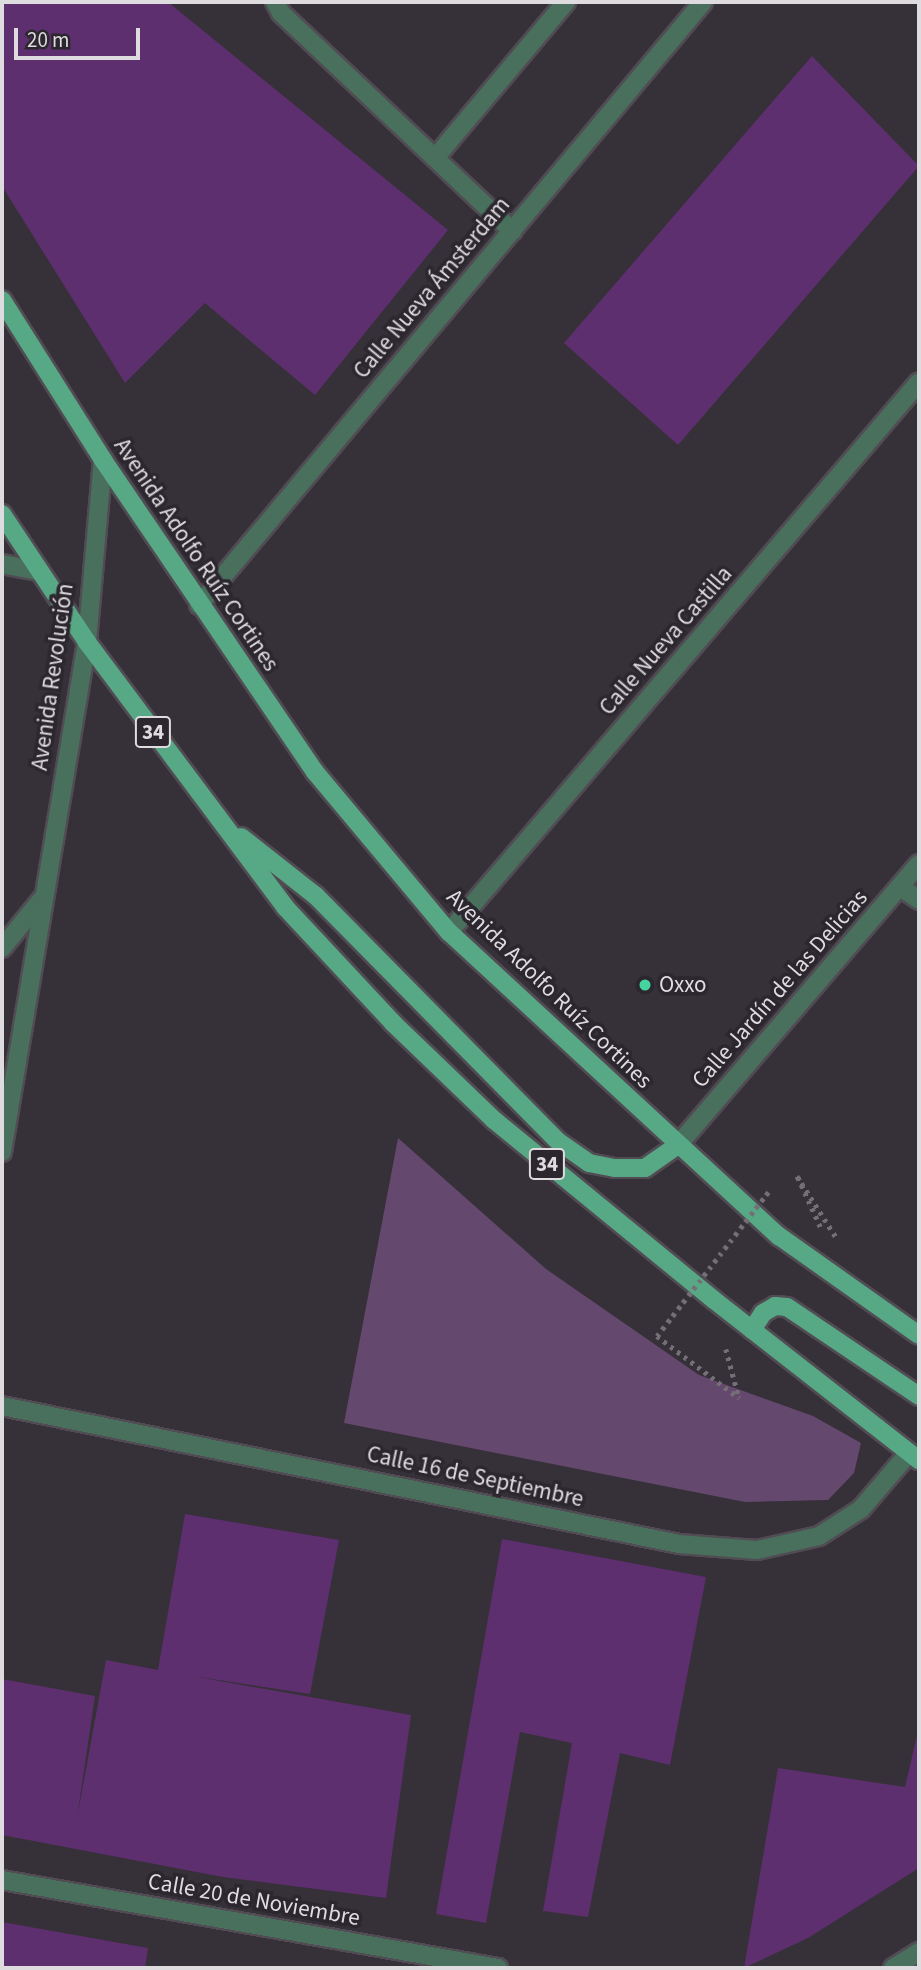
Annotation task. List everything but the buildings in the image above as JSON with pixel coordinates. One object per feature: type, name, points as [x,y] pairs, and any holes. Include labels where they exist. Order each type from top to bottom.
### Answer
[{"type":"main road","name":"Avenida Adolfo Ruíz Cortines","points":[[2,300],[199,605],[315,772],[449,932],[779,1236],[919,1335]]},
{"type":"main road","points":[[2,311],[20,329]]},
{"type":"main road","name":"34","points":[[2,514],[87,642],[285,907],[393,1023],[494,1120],[914,1456]]},
{"type":"main road","points":[[219,821],[316,896],[559,1142],[589,1163],[615,1168],[645,1168],[678,1145]]},
{"type":"main road","points":[[752,1329],[763,1313],[775,1306],[787,1307],[919,1396]]},
{"type":"street","points":[[275,2],[281,13],[512,231]]},
{"type":"street","points":[[435,158],[566,2]]},
{"type":"street","name":"Calle Nueva Ámsterdam","points":[[199,605],[703,2]]},
{"type":"street","name":"Calle Nueva Castilla","points":[[449,932],[919,382]]},
{"type":"street","name":"Avenida Revolución","points":[[2,1152],[87,642],[103,460]]},
{"type":"street","points":[[2,564],[38,571]]},
{"type":"street","name":"Calle Jardín de las Delicias","points":[[678,1145],[919,864]]},
{"type":"street","points":[[900,887],[919,900]]},
{"type":"street","points":[[2,948],[42,900]]},
{"type":"street","name":"Calle 16 de Septiembre","points":[[2,1406],[679,1544],[757,1550],[819,1536],[850,1516],[914,1456]]},
{"type":"street","name":"Calle 20 de Noviembre","points":[[2,1880],[498,1968]]},
{"type":"street","points":[[893,1968],[919,1952]]},
{"type":"path","points":[[739,1398],[657,1336],[770,1190]]},
{"type":"shaded area","points":[[398,1138],[546,1269],[699,1375],[813,1416],[861,1443],[854,1473],[828,1500],[745,1502],[344,1423]]},
{"type":"place","name":"Oxxo","points":[[645,985]]}]
